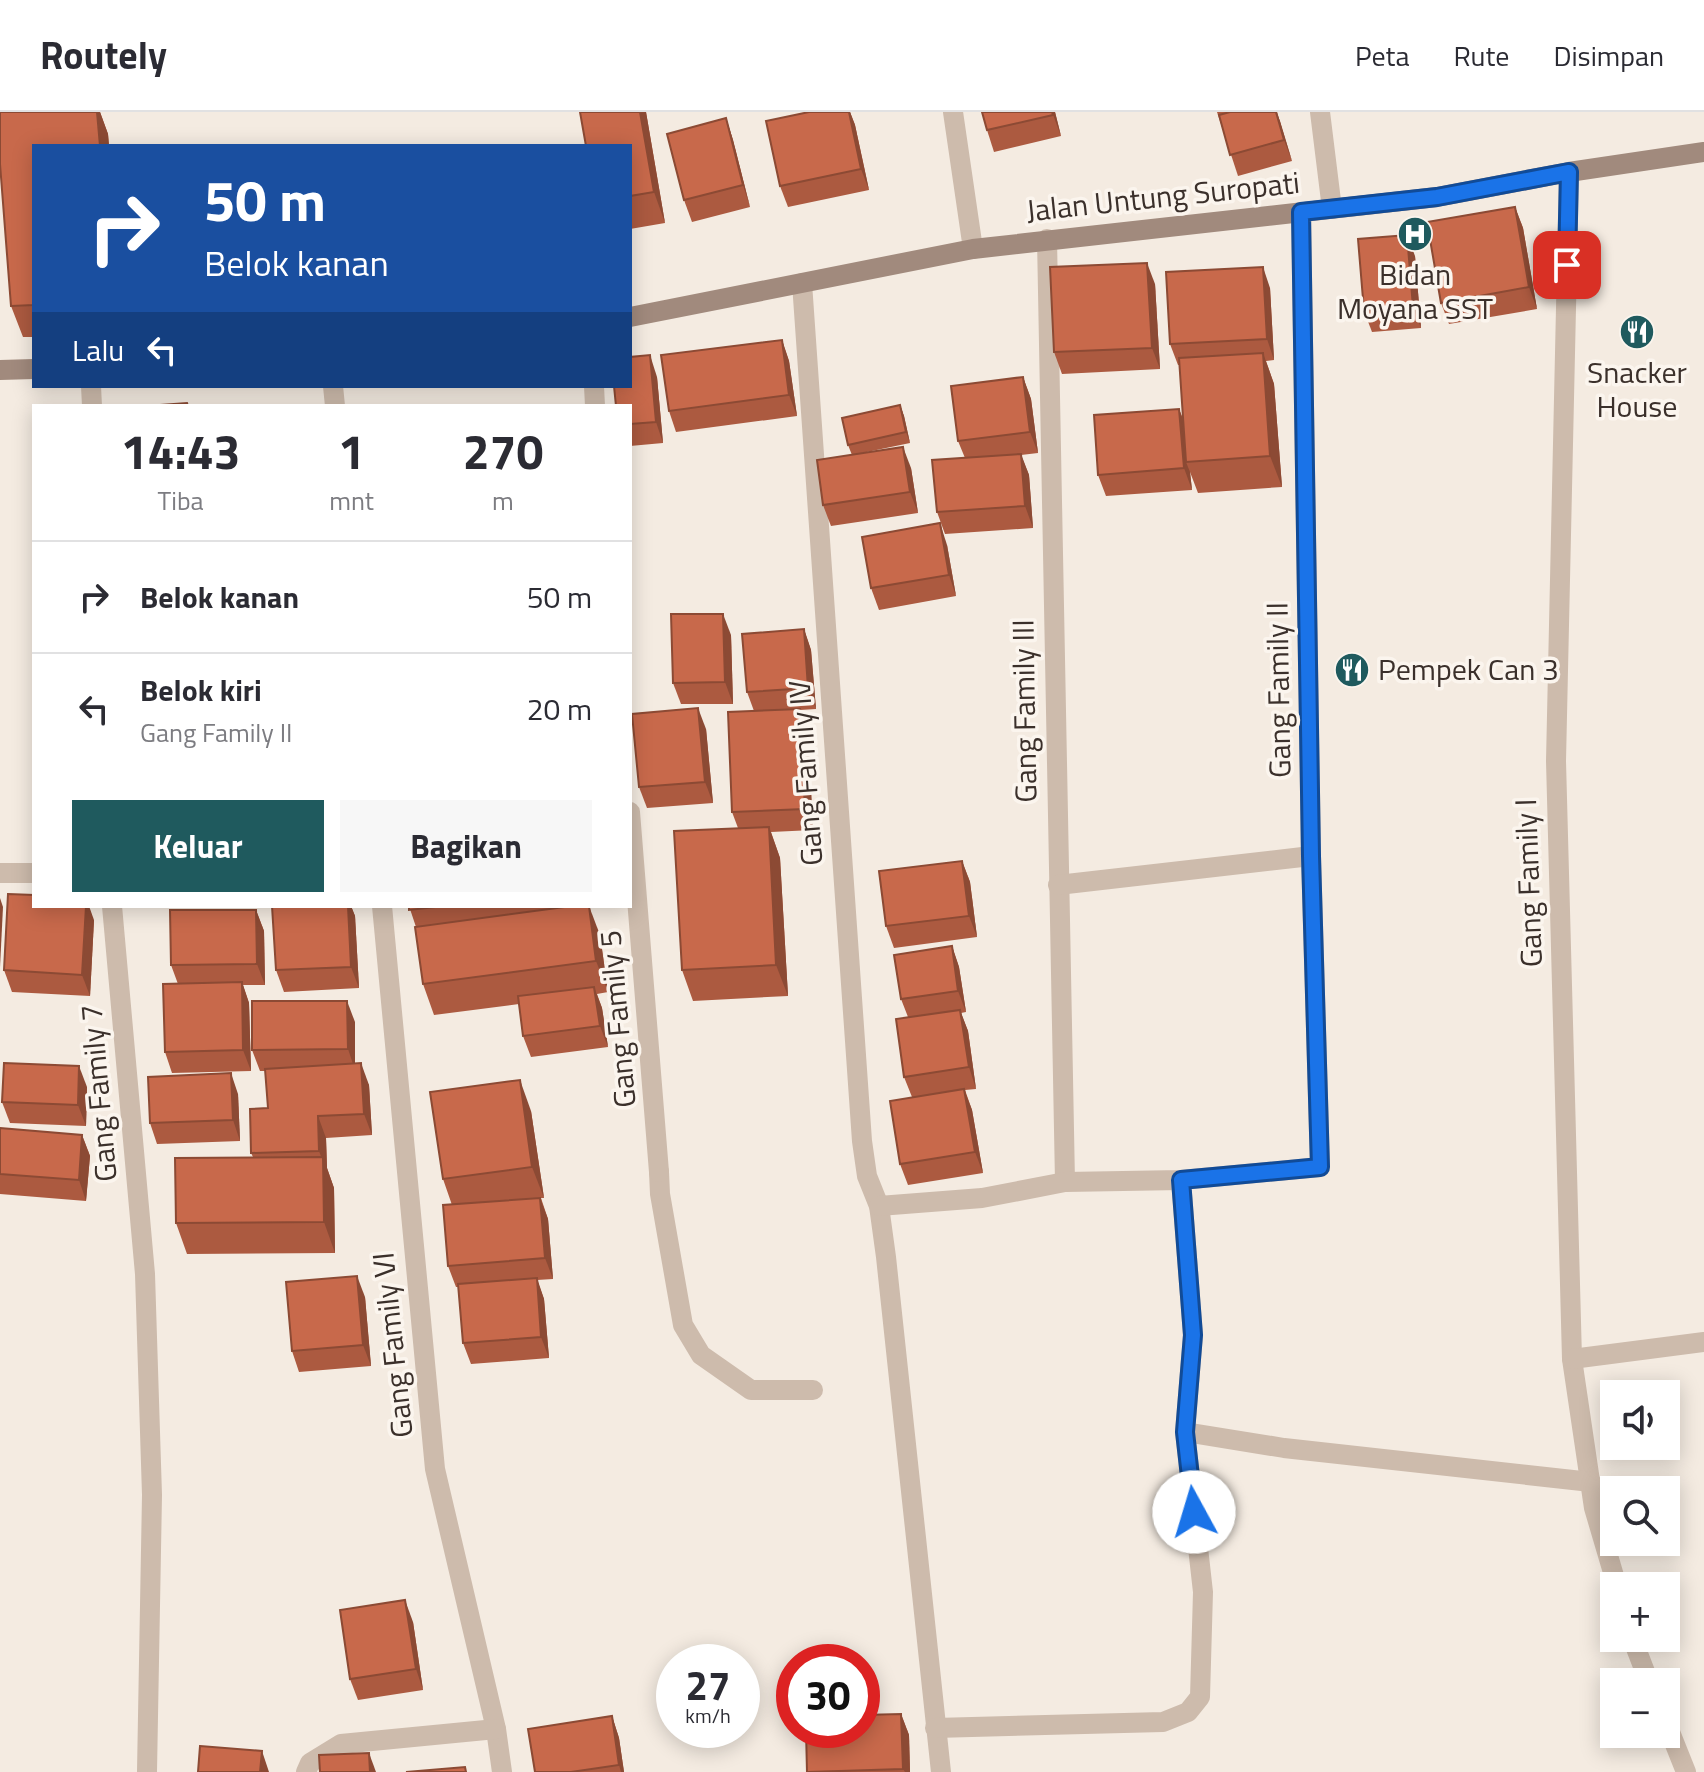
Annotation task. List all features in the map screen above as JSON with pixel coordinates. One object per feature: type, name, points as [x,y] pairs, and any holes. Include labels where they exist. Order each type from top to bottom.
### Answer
[{"type":"main road","name":"Jalan Untung Suropati","points":[[632,317],[973,249],[1437,197],[1569,172],[1704,152]]},
{"type":"main road","points":[[0,370],[32,369]]},
{"type":"street","points":[[953,112],[973,249]]},
{"type":"street","points":[[1320,112],[1332,209]]},
{"type":"street","name":"Gang Family I","points":[[1569,172],[1556,761],[1572,1359],[1594,1508],[1613,1572]]},
{"type":"street","name":"Gang Family II","points":[[1181,1180],[1320,1167],[1311,856],[1301,212]]},
{"type":"street","name":"Gang Family III","points":[[1047,239],[1065,1182]]},
{"type":"street","name":"Gang Family IV","points":[[802,283],[862,1141],[867,1176],[879,1206],[886,1257],[941,1772]]},
{"type":"street","name":"Gang Family 5","points":[[632,837],[660,1194],[683,1325],[701,1355],[751,1390],[813,1390]]},
{"type":"street","points":[[1058,885],[1311,856]]},
{"type":"street","points":[[0,873],[32,873]]},
{"type":"street","name":"Gang Family 7","points":[[112,908],[145,1274],[152,1495],[147,1772]]},
{"type":"street","name":"Gang Family VI","points":[[382,908],[435,1469],[496,1729],[502,1772]]},
{"type":"street","points":[[879,1206],[982,1198],[1065,1182],[1181,1180],[1193,1335],[1185,1432],[1203,1592],[1200,1697],[1188,1712],[1163,1722],[935,1728]]},
{"type":"street","points":[[1572,1359],[1704,1342]]},
{"type":"street","points":[[1185,1432],[1272,1447],[1591,1482]]},
{"type":"street","points":[[306,1772],[310,1763],[341,1744],[496,1729]]},
{"type":"street","points":[[1676,1748],[1686,1772]]},
{"type":"building","points":[[0,112],[97,112],[100,144],[32,144],[32,305],[11,306],[0,164]]},
{"type":"building","points":[[580,112],[640,112],[654,192],[632,196],[632,144],[586,144]]},
{"type":"building","points":[[809,112],[849,112],[861,169],[780,186],[766,121]]},
{"type":"building","points":[[982,112],[1052,112],[1053,115],[987,130]]},
{"type":"building","points":[[1230,112],[1276,112],[1284,140],[1230,155],[1219,115]]},
{"type":"building","points":[[726,118],[743,185],[684,200],[667,134]]},
{"type":"building","points":[[1515,207],[1529,287],[1441,303],[1427,222]]},
{"type":"building","points":[[1407,235],[1413,307],[1364,311],[1358,239]]},
{"type":"building","points":[[1147,263],[1152,348],[1054,352],[1050,267]]},
{"type":"building","points":[[1263,267],[1267,339],[1170,344],[1166,272]]},
{"type":"building","points":[[782,340],[789,395],[669,411],[661,355]]},
{"type":"building","points":[[1263,353],[1270,456],[1186,462],[1179,358]]},
{"type":"building","points":[[650,355],[656,422],[632,424],[632,404],[616,404],[614,388],[632,388],[632,357]]},
{"type":"building","points":[[1023,377],[1030,432],[958,441],[951,386]]},
{"type":"building","points":[[900,405],[906,432],[848,445],[842,418]]},
{"type":"building","points":[[1179,409],[1184,468],[1098,475],[1094,415]]},
{"type":"building","points":[[903,447],[910,492],[823,505],[817,460]]},
{"type":"building","points":[[1021,454],[1025,506],[937,512],[932,460]]},
{"type":"building","points":[[940,523],[949,575],[871,588],[862,537]]},
{"type":"building","points":[[671,614],[723,614],[725,682],[673,683]]},
{"type":"building","points":[[804,629],[808,688],[747,692],[742,634]]},
{"type":"building","points":[[698,708],[705,782],[639,787],[632,714]]},
{"type":"building","points":[[800,709],[805,809],[732,812],[728,712]]},
{"type":"building","points":[[769,827],[776,965],[682,970],[674,831]]},
{"type":"building","points":[[962,861],[969,916],[886,926],[879,871]]},
{"type":"building","points":[[8,894],[32,895],[32,908],[86,908],[82,975],[4,970]]},
{"type":"building","points":[[272,908],[348,908],[351,967],[276,970]]},
{"type":"building","points":[[557,908],[589,908],[596,961],[423,984],[415,927]]},
{"type":"building","points":[[170,910],[256,910],[257,964],[171,965]]},
{"type":"building","points":[[952,946],[958,991],[901,999],[894,955]]},
{"type":"building","points":[[242,982],[243,1050],[165,1052],[163,984]]},
{"type":"building","points":[[594,987],[600,1026],[523,1036],[518,996]]},
{"type":"building","points":[[252,1001],[347,1001],[348,1049],[252,1050]]},
{"type":"building","points":[[960,1010],[969,1067],[904,1077],[896,1019]]},
{"type":"building","points":[[4,1063],[79,1066],[78,1105],[2,1102]]},
{"type":"building","points":[[361,1063],[364,1114],[318,1116],[319,1151],[251,1153],[250,1109],[268,1108],[265,1069]]},
{"type":"building","points":[[231,1073],[233,1120],[150,1123],[148,1077]]},
{"type":"building","points":[[520,1080],[532,1167],[443,1179],[430,1092]]},
{"type":"building","points":[[964,1089],[975,1152],[900,1164],[890,1101]]},
{"type":"building","points":[[0,1128],[82,1135],[79,1180],[0,1174]]},
{"type":"building","points":[[323,1157],[324,1222],[176,1223],[175,1158]]},
{"type":"building","points":[[540,1198],[545,1258],[448,1266],[443,1205]]},
{"type":"building","points":[[357,1276],[363,1345],[292,1351],[286,1282]]},
{"type":"building","points":[[537,1278],[541,1337],[463,1343],[458,1284]]},
{"type":"building","points":[[405,1600],[416,1669],[350,1679],[340,1610]]},
{"type":"building","points":[[901,1714],[903,1769],[807,1772],[806,1748],[880,1748],[880,1715]]},
{"type":"building","points":[[612,1716],[619,1765],[571,1772],[535,1772],[528,1729]]},
{"type":"building","points":[[200,1746],[262,1751],[260,1772],[198,1772]]},
{"type":"building","points":[[369,1753],[370,1772],[320,1772],[319,1755]]},
{"type":"building","points":[[465,1767],[466,1772],[406,1772]]},
{"type":"place","name":"Bidan Moyana SST","points":[[1415,234]]},
{"type":"place","name":"Snacker House","points":[[1637,332]]},
{"type":"place","name":"Pempek Can 3","points":[[1352,670]]},
{"type":"route","points":[[1194,1512],[1185,1432],[1193,1335],[1181,1180],[1320,1167],[1311,856],[1301,212],[1437,197],[1569,172],[1567,265]]}]
